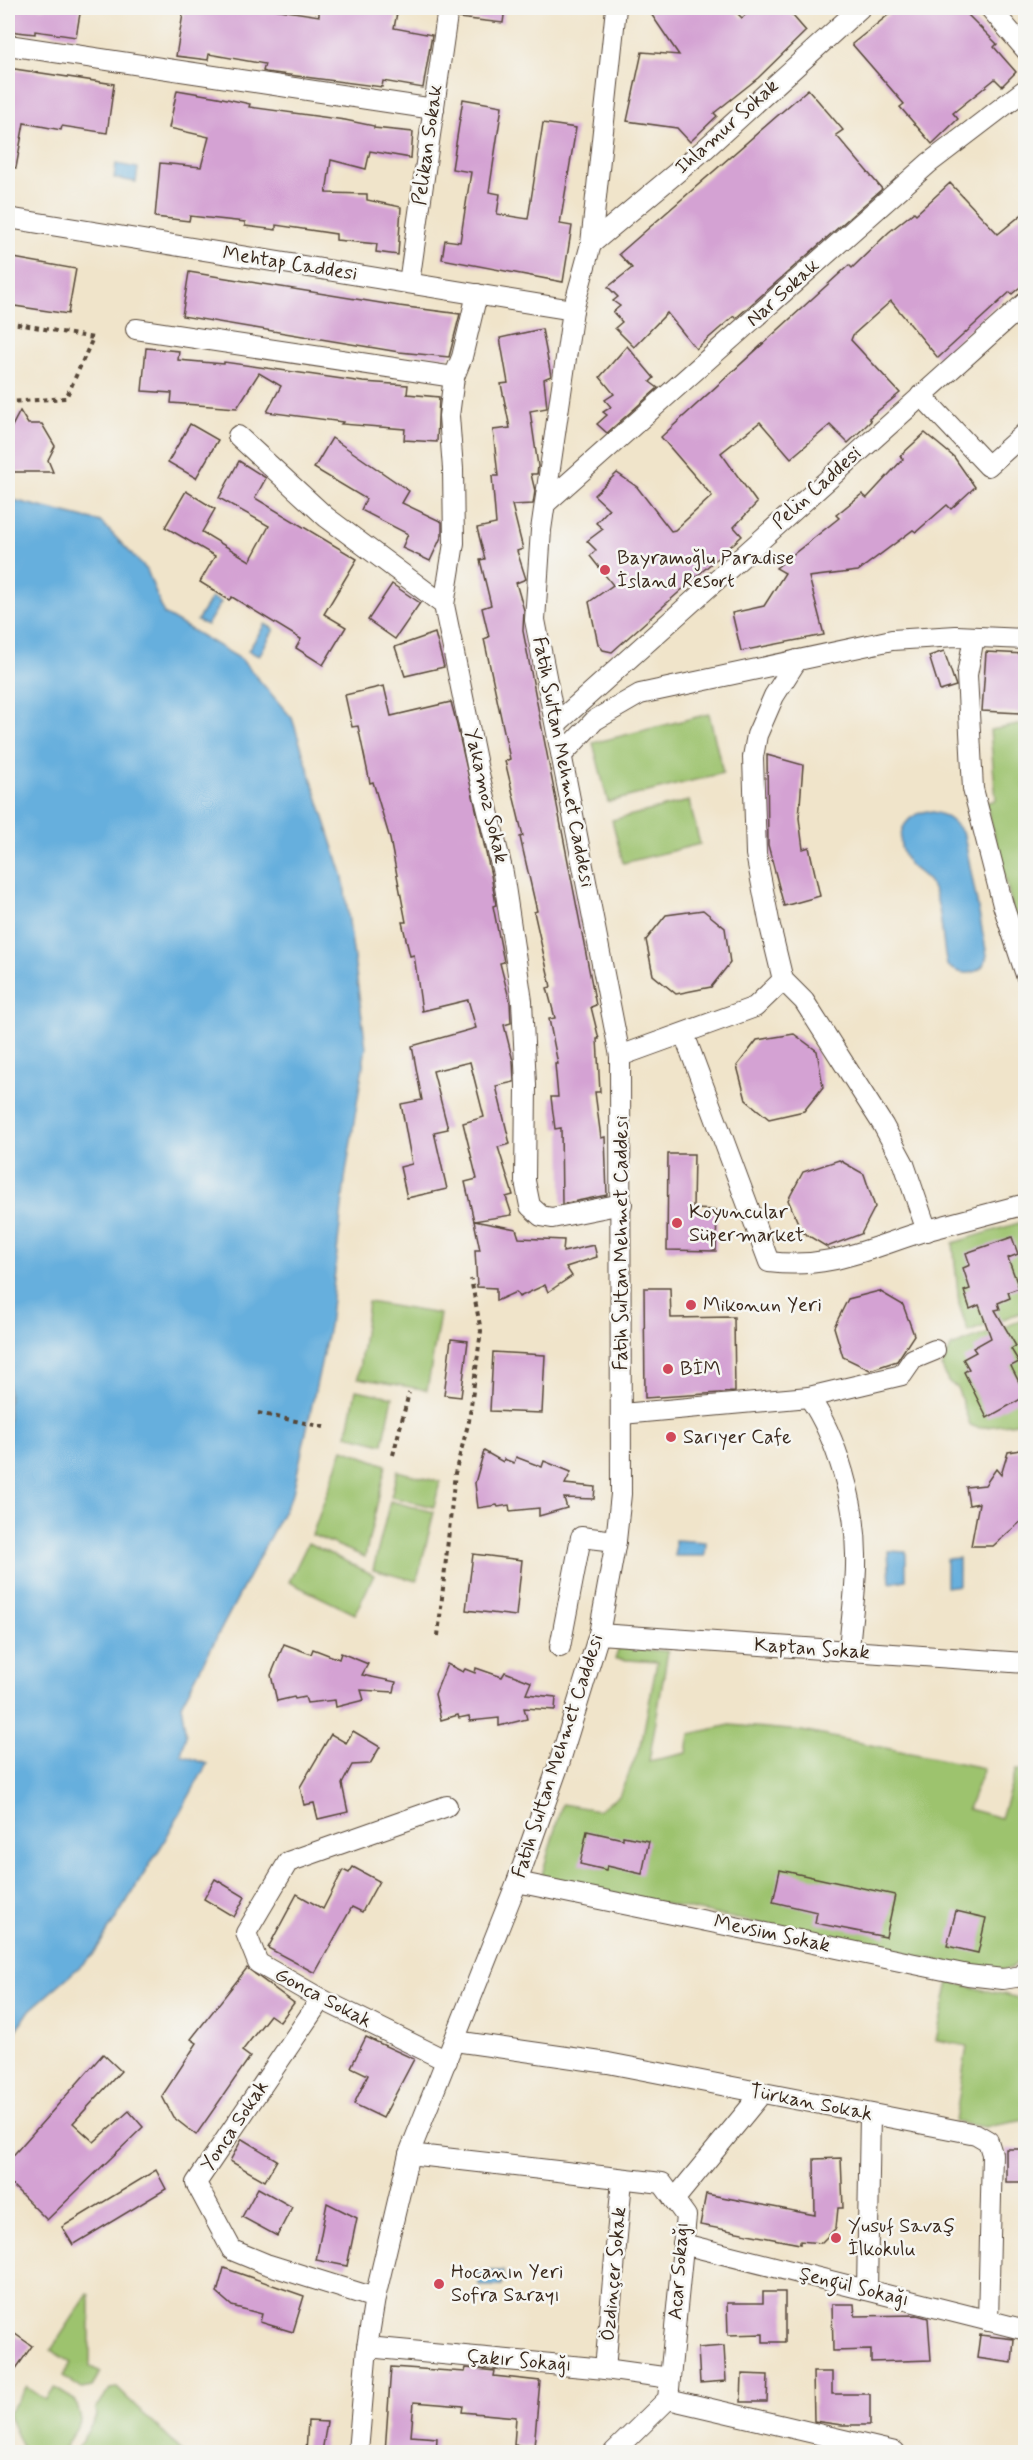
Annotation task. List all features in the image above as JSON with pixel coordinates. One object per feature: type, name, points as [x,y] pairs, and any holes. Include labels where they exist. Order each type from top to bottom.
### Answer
[{"type":"street","name":"Pelikan Sokak","points":[[409,283],[448,8]]},
{"type":"street","name":"Fatih Sultan Mehmet Caddesi","points":[[358,2452],[367,2347],[375,2298],[409,2154],[517,1882],[559,1764],[599,1634],[616,1541],[621,1494],[620,1056],[535,620],[537,562],[573,310],[591,244],[616,8]]},
{"type":"street","name":"Ihlamur Sokak","points":[[591,244],[705,149],[860,8]]},
{"type":"street","points":[[990,8],[1026,50]]},
{"type":"street","points":[[8,45],[434,109]]},
{"type":"street","name":"Nar Sokak","points":[[546,503],[929,163],[1026,89]]},
{"type":"street","name":"Mehtap Caddesi","points":[[8,218],[573,310]]},
{"type":"street","name":"Yakamoz Sokak","points":[[477,294],[462,357],[454,377],[449,416],[453,469],[453,543],[444,605],[478,770],[503,873],[520,989],[526,1085],[525,1180],[530,1206],[541,1216],[552,1218],[622,1204]]},
{"type":"street","name":"Pelin Caddesi","points":[[555,724],[1026,302]]},
{"type":"street","points":[[136,329],[454,377]]},
{"type":"street","points":[[921,395],[988,466],[1026,432]]},
{"type":"street","points":[[238,436],[326,517],[444,605]]},
{"type":"street","points":[[974,636],[967,675],[973,789],[1003,905],[1026,975]]},
{"type":"street","points":[[562,755],[595,720],[640,694],[892,640],[974,636],[1026,639]]},
{"type":"street","points":[[797,660],[774,696],[757,735],[753,757],[756,854],[783,980],[804,1001],[883,1125],[904,1164],[927,1230]]},
{"type":"street","points":[[620,1056],[756,1007],[783,980]]},
{"type":"street","points":[[684,1034],[769,1262],[798,1266],[829,1263],[927,1230],[1026,1204]]},
{"type":"street","points":[[622,1414],[809,1397],[902,1375],[914,1359],[935,1350]]},
{"type":"street","points":[[809,1397],[826,1422],[852,1512],[856,1555],[849,1651]]},
{"type":"street","points":[[560,1647],[581,1537],[616,1541]]},
{"type":"street","name":"Kaptan Sokak","points":[[599,1634],[1026,1663]]},
{"type":"street","name":"Gonca Sokak","points":[[447,1806],[288,1862],[246,1933],[258,1963],[321,2000],[447,2061]]},
{"type":"street","name":"Mevsim Sokak","points":[[517,1882],[968,1975],[1003,1979],[1022,1976],[1026,1971]]},
{"type":"street","name":"Yonca Sokak","points":[[321,2000],[196,2183],[232,2250],[266,2264],[375,2298]]},
{"type":"street","name":"Türkan Sokak","points":[[455,2041],[608,2063],[976,2134],[988,2141],[992,2154],[988,2321]]},
{"type":"street","points":[[674,2200],[762,2093]]},
{"type":"street","points":[[867,2290],[870,2114]]},
{"type":"street","name":"Acar Sokağı","points":[[409,2154],[662,2183],[686,2216],[668,2399]]},
{"type":"street","name":"Özdinçer Sokak","points":[[606,2369],[622,2180]]},
{"type":"street","name":"Şengül Sokağı","points":[[683,2244],[1026,2330]]},
{"type":"street","name":"Çakır Sokağı","points":[[367,2347],[606,2369],[670,2378]]},
{"type":"street","points":[[614,2452],[668,2399],[895,2452]]},
{"type":"path","points":[[8,322],[93,338],[66,398],[9,402],[8,405]]},
{"type":"path","points":[[438,1636],[455,1473],[469,1421],[481,1331],[471,1280]]},
{"type":"path","points":[[393,1455],[409,1393]]},
{"type":"path","points":[[258,1413],[324,1427]]},
{"type":"green space","points":[[709,714],[723,773],[608,802],[593,743]]},
{"type":"green space","points":[[1025,724],[1025,957],[986,803],[996,800],[990,730]]},
{"type":"green space","points":[[689,801],[700,844],[623,863],[612,820]]},
{"type":"green space","points":[[1025,1221],[1025,1311],[968,1332],[959,1304],[953,1243]]},
{"type":"green space","points":[[368,1302],[440,1314],[427,1390],[358,1378]]},
{"type":"green space","points":[[1025,1319],[1025,1422],[978,1428],[970,1425],[957,1387],[948,1382],[942,1367],[951,1347]]},
{"type":"green space","points":[[356,1390],[393,1397],[383,1444],[347,1435]]},
{"type":"green space","points":[[343,1449],[386,1465],[365,1557],[312,1535]]},
{"type":"green space","points":[[397,1471],[440,1482],[434,1507],[391,1497]]},
{"type":"green space","points":[[390,1501],[434,1512],[417,1581],[373,1570]]},
{"type":"green space","points":[[308,1543],[374,1575],[355,1614],[289,1582]]},
{"type":"green space","points":[[619,1648],[668,1651],[649,1761],[687,1753],[690,1734],[730,1725],[802,1731],[984,1768],[968,1809],[1001,1818],[1016,1770],[1025,1771],[1024,1957],[1011,1968],[993,1972],[541,1878],[562,1804],[598,1810],[619,1796],[641,1745],[657,1662],[615,1659]]},
{"type":"green space","points":[[949,1982],[1025,1999],[1025,2120],[985,2127],[955,2122],[967,2046],[936,2040]]},
{"type":"green space","points":[[88,2294],[90,2295],[90,2366],[101,2372],[92,2387],[82,2389],[63,2376],[71,2363],[51,2350]]},
{"type":"green space","points":[[27,2387],[46,2400],[55,2388],[76,2401],[81,2420],[62,2452],[25,2452],[8,2414]]},
{"type":"green space","points":[[117,2388],[183,2452],[75,2452],[97,2416],[96,2408],[110,2389]]},
{"type":"water","points":[[116,164],[138,168],[136,182],[114,178]]},
{"type":"water","points":[[9,499],[101,522],[147,570],[164,614],[241,659],[292,718],[343,877],[366,1047],[345,1179],[329,1326],[293,1493],[181,1705],[186,1735],[181,1755],[207,1764],[162,1845],[93,1955],[30,2010],[8,2043]]},
{"type":"water","points":[[211,598],[221,602],[207,625],[197,621]]},
{"type":"water","points":[[265,624],[274,629],[259,656],[248,651]]},
{"type":"water","points":[[927,811],[948,818],[964,835],[987,955],[981,968],[971,973],[959,972],[947,965],[936,896],[928,880],[909,864],[901,847],[905,824],[918,814]]},
{"type":"water","points":[[675,1540],[706,1542],[705,1556],[675,1556]]},
{"type":"water","points":[[888,1551],[906,1552],[906,1580],[890,1583]]},
{"type":"water","points":[[959,1558],[959,1585],[946,1587],[946,1559]]},
{"type":"water","points":[[479,2271],[503,2271],[502,2286],[479,2286]]},
{"type":"building","points":[[8,8],[81,8],[76,37],[35,31],[35,34],[8,31]]},
{"type":"building","points":[[184,8],[267,8],[319,16],[319,8],[398,8],[394,28],[432,35],[423,88],[383,81],[382,87],[266,72],[263,71],[265,64],[209,54],[208,60],[176,56]]},
{"type":"building","points":[[460,8],[505,8],[503,23],[459,18]]},
{"type":"building","points":[[647,8],[732,8],[742,18],[753,8],[786,8],[806,31],[758,78],[714,113],[717,116],[690,142],[677,128],[627,121],[642,52],[679,55]]},
{"type":"building","points":[[897,8],[961,8],[997,44],[994,47],[1016,72],[1002,86],[995,79],[953,113],[958,119],[932,144],[900,107],[904,104],[852,44]]},
{"type":"building","points":[[8,68],[114,84],[107,133],[62,126],[61,130],[24,123],[16,168],[8,167]]},
{"type":"building","points":[[808,89],[843,130],[836,135],[882,189],[736,318],[734,316],[696,349],[667,313],[634,347],[615,328],[622,322],[613,312],[620,306],[613,301],[618,297],[608,287],[632,268],[619,254]]},
{"type":"building","points":[[177,90],[250,104],[249,107],[345,120],[374,126],[374,128],[413,132],[411,158],[370,151],[366,169],[331,160],[326,193],[367,194],[367,200],[401,207],[398,255],[376,252],[377,244],[336,240],[336,234],[276,225],[276,230],[245,226],[245,222],[190,216],[189,221],[155,217],[160,163],[201,167],[209,137],[169,128]]},
{"type":"building","points":[[463,99],[502,106],[489,192],[500,194],[497,214],[528,219],[543,123],[576,128],[560,224],[572,226],[563,282],[442,259],[445,240],[460,242],[471,172],[452,169]]},
{"type":"building","points":[[950,183],[998,234],[1026,211],[1026,282],[1012,294],[1010,292],[938,358],[891,301],[853,335],[851,340],[900,393],[869,418],[871,421],[848,443],[830,425],[791,458],[760,422],[721,453],[757,503],[734,527],[742,536],[612,652],[603,650],[598,644],[589,602],[613,585],[590,556],[596,550],[587,541],[603,529],[596,523],[609,509],[594,495],[617,473],[637,487],[671,531],[675,530],[712,496],[661,437],[849,265],[852,268],[889,232],[914,212],[916,214]]},
{"type":"building","points":[[8,257],[76,269],[68,314],[8,305]]},
{"type":"building","points":[[189,272],[460,314],[449,357],[399,352],[182,316]]},
{"type":"building","points":[[542,329],[551,376],[544,379],[547,408],[530,411],[538,466],[537,474],[531,474],[535,491],[533,504],[512,505],[523,549],[517,551],[526,579],[516,583],[524,610],[523,631],[596,1005],[591,1007],[599,1039],[597,1039],[600,1092],[595,1092],[601,1138],[605,1137],[607,1195],[562,1204],[561,1128],[555,1129],[551,1097],[558,1097],[555,1064],[558,1064],[549,1019],[555,1018],[547,988],[551,987],[534,912],[537,911],[520,837],[523,836],[505,761],[510,759],[484,639],[489,637],[482,608],[491,605],[480,560],[485,559],[477,528],[496,524],[492,476],[498,476],[493,430],[510,428],[501,384],[508,383],[500,338]]},
{"type":"building","points":[[627,346],[654,378],[650,382],[658,388],[607,433],[597,424],[607,415],[603,412],[611,407],[605,400],[614,394],[600,377]]},
{"type":"building","points":[[146,348],[179,351],[178,360],[224,364],[224,362],[363,382],[408,385],[407,394],[439,397],[437,442],[404,440],[405,429],[341,424],[343,422],[267,412],[281,386],[259,373],[237,408],[171,403],[172,393],[142,391]]},
{"type":"building","points":[[20,411],[28,424],[42,424],[55,446],[48,460],[53,472],[8,472],[8,434]]},
{"type":"building","points":[[190,424],[218,440],[196,478],[168,462]]},
{"type":"building","points":[[925,433],[954,457],[975,487],[951,509],[947,505],[916,532],[913,530],[858,571],[809,577],[824,635],[741,651],[732,613],[764,606],[785,573],[776,568],[839,518],[836,515],[862,494],[867,498],[903,459],[900,456]]},
{"type":"building","points":[[332,438],[409,491],[402,503],[442,522],[442,535],[430,561],[402,548],[408,534],[361,510],[366,499],[314,468]]},
{"type":"building","points":[[239,461],[266,478],[255,498],[357,559],[324,614],[346,627],[323,665],[296,648],[301,639],[232,597],[229,600],[200,582],[215,556],[165,527],[186,491],[215,509],[202,532],[250,561],[269,526],[219,498]]},
{"type":"building","points":[[392,584],[420,603],[395,639],[368,620]]},
{"type":"building","points":[[435,633],[444,667],[405,676],[395,647]]},
{"type":"building","points":[[944,651],[956,686],[940,691],[929,656]]},
{"type":"building","points":[[986,652],[1026,654],[1026,697],[1020,713],[982,711]]},
{"type":"building","points":[[384,686],[391,716],[451,702],[456,721],[491,875],[496,905],[493,906],[504,962],[500,963],[510,1002],[511,1023],[504,1025],[513,1061],[514,1082],[496,1086],[510,1144],[498,1147],[513,1195],[506,1197],[512,1215],[474,1221],[465,1182],[477,1179],[463,1123],[484,1117],[470,1062],[433,1071],[448,1129],[434,1132],[447,1189],[407,1198],[400,1167],[412,1164],[401,1104],[422,1100],[412,1046],[476,1028],[468,1000],[422,1011],[414,955],[410,956],[402,922],[406,922],[390,839],[373,782],[370,783],[358,726],[352,727],[345,695]]},
{"type":"building","points":[[767,755],[803,765],[799,818],[803,849],[809,847],[820,896],[784,906],[768,845]]},
{"type":"building","points":[[703,910],[725,928],[730,963],[711,987],[676,994],[653,975],[646,940],[666,915]]},
{"type":"building","points":[[794,1034],[817,1051],[823,1087],[804,1111],[769,1119],[746,1100],[737,1066],[757,1040]]},
{"type":"building","points":[[668,1154],[694,1154],[693,1209],[717,1210],[716,1251],[667,1250]]},
{"type":"building","points":[[839,1160],[864,1174],[875,1207],[861,1234],[827,1247],[802,1232],[788,1200],[803,1172]]},
{"type":"building","points":[[474,1221],[516,1229],[519,1238],[564,1240],[563,1252],[594,1245],[597,1257],[566,1267],[572,1276],[548,1292],[545,1285],[519,1297],[516,1292],[496,1301],[496,1288],[477,1287],[475,1250],[480,1250]]},
{"type":"building","points":[[1012,1237],[1018,1254],[1008,1258],[1019,1288],[1008,1292],[1010,1298],[998,1303],[1000,1309],[995,1310],[1016,1346],[1011,1349],[1019,1362],[1011,1366],[1026,1396],[987,1418],[964,1372],[969,1369],[963,1359],[976,1352],[973,1348],[991,1338],[979,1305],[970,1309],[964,1291],[970,1289],[963,1268],[970,1265],[966,1253]]},
{"type":"building","points":[[644,1288],[670,1288],[671,1318],[734,1317],[735,1392],[645,1398]]},
{"type":"building","points":[[879,1291],[903,1305],[914,1335],[897,1361],[870,1370],[843,1357],[834,1327],[848,1299]]},
{"type":"building","points":[[451,1339],[468,1341],[461,1397],[444,1395]]},
{"type":"building","points":[[493,1352],[545,1355],[542,1413],[490,1411]]},
{"type":"building","points":[[1026,1449],[1026,1517],[993,1546],[971,1546],[979,1503],[969,1505],[966,1487],[985,1485],[996,1469],[1001,1475],[1008,1452]]},
{"type":"building","points":[[484,1451],[503,1462],[504,1459],[514,1463],[516,1457],[542,1467],[544,1461],[571,1472],[565,1484],[595,1487],[594,1499],[564,1498],[567,1508],[539,1516],[539,1508],[510,1511],[509,1505],[498,1507],[497,1505],[478,1508],[475,1483]]},
{"type":"building","points":[[473,1554],[522,1560],[516,1616],[466,1610]]},
{"type":"building","points":[[284,1644],[311,1654],[313,1649],[339,1659],[341,1653],[368,1664],[362,1675],[396,1682],[394,1692],[361,1690],[364,1700],[336,1707],[335,1700],[307,1703],[305,1697],[295,1699],[294,1697],[277,1701],[271,1675]]},
{"type":"building","points":[[447,1664],[463,1672],[465,1669],[475,1673],[476,1668],[502,1677],[505,1672],[531,1682],[526,1694],[556,1697],[555,1710],[524,1708],[527,1719],[499,1726],[499,1718],[470,1721],[469,1716],[459,1718],[458,1715],[441,1720],[435,1694]]},
{"type":"building","points":[[353,1731],[380,1747],[370,1764],[352,1765],[342,1784],[348,1812],[318,1819],[314,1803],[304,1805],[300,1787],[331,1734],[346,1743]]},
{"type":"building","points":[[587,1831],[623,1839],[623,1836],[649,1841],[642,1874],[607,1866],[606,1870],[580,1864]]},
{"type":"building","points":[[353,1867],[379,1881],[362,1912],[352,1907],[315,1973],[268,1948],[297,1894],[323,1909],[343,1870],[349,1873]]},
{"type":"building","points":[[780,1870],[895,1895],[886,1937],[815,1923],[817,1912],[773,1902]]},
{"type":"building","points":[[215,1879],[245,1897],[234,1917],[204,1899]]},
{"type":"building","points":[[956,1911],[986,1918],[978,1953],[947,1946]]},
{"type":"building","points":[[247,1968],[294,2003],[280,2022],[270,2015],[242,2051],[250,2057],[196,2135],[173,2117],[162,2096],[197,2043],[191,2039]]},
{"type":"building","points":[[366,2037],[414,2059],[383,2118],[354,2104],[368,2075],[351,2067]]},
{"type":"building","points":[[103,2054],[121,2071],[73,2123],[94,2142],[129,2111],[143,2127],[47,2220],[8,2181],[8,2161]]},
{"type":"building","points":[[242,2139],[277,2160],[265,2181],[230,2161]]},
{"type":"building","points":[[1006,2149],[1026,2149],[1026,2182],[1006,2182]]},
{"type":"building","points":[[841,2158],[843,2208],[838,2208],[836,2228],[821,2243],[800,2241],[800,2244],[700,2225],[706,2194],[815,2215],[814,2159]]},
{"type":"building","points":[[156,2170],[166,2189],[73,2245],[62,2227]]},
{"type":"building","points":[[258,2188],[292,2207],[277,2236],[242,2217]]},
{"type":"building","points":[[327,2203],[357,2218],[347,2266],[316,2260]]},
{"type":"building","points":[[224,2268],[304,2296],[293,2332],[260,2322],[262,2314],[232,2306],[217,2293]]},
{"type":"building","points":[[763,2292],[785,2292],[785,2342],[763,2342],[763,2334],[728,2335],[727,2303],[763,2303]]},
{"type":"building","points":[[832,2304],[854,2304],[855,2316],[917,2315],[928,2318],[931,2360],[871,2362],[871,2350],[833,2351]]},
{"type":"building","points":[[8,2329],[32,2346],[8,2380]]},
{"type":"building","points":[[980,2335],[1014,2339],[1012,2363],[977,2358]]},
{"type":"building","points":[[724,2346],[726,2381],[700,2383],[698,2348]]},
{"type":"building","points":[[391,2367],[465,2372],[466,2368],[495,2371],[494,2376],[540,2381],[534,2447],[514,2445],[516,2417],[462,2412],[463,2406],[414,2402],[411,2436],[437,2438],[436,2452],[385,2452]]},
{"type":"building","points":[[813,2372],[832,2372],[832,2394],[870,2394],[870,2425],[842,2425],[814,2421]]},
{"type":"building","points":[[742,2374],[768,2375],[767,2402],[741,2402]]},
{"type":"building","points":[[308,2421],[327,2422],[322,2452],[306,2452]]},
{"type":"place","name":"Bayramoğlu Paradise İsland Resort","points":[[605,570]]},
{"type":"place","name":"Koyuncular Süpermarket","points":[[677,1223]]},
{"type":"place","name":"Mikonun Yeri","points":[[691,1305]]},
{"type":"place","name":"BİM","points":[[668,1369]]},
{"type":"place","name":"Sarıyer Cafe","points":[[671,1437]]},
{"type":"place","name":"Yusuf Savaş İlkokulu","points":[[836,2238]]},
{"type":"place","name":"Hocanın Yeri Sofra Sarayı","points":[[439,2284]]}]
